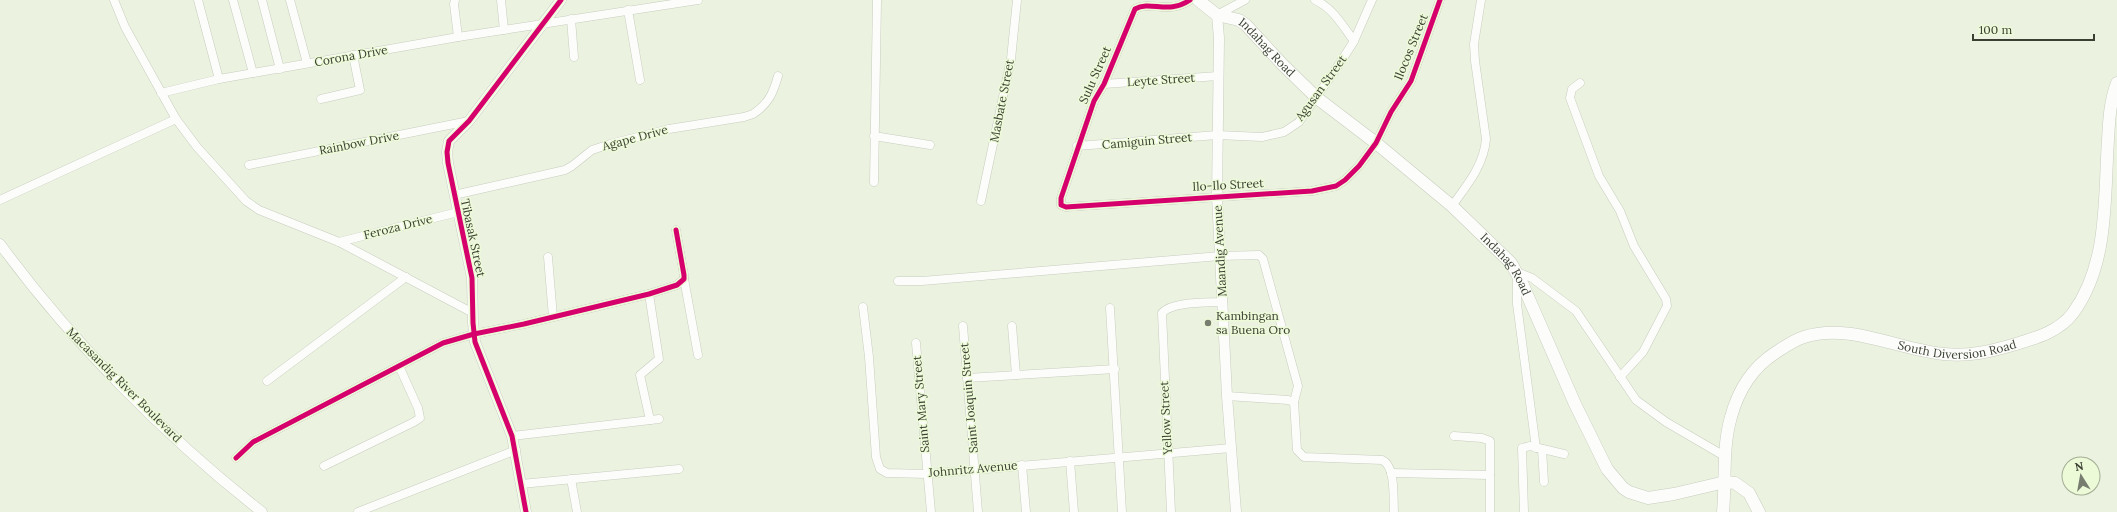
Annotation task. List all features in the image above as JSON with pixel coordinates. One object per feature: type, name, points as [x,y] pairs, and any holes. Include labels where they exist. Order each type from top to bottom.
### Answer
[{"type":"main road","name":"Indahag Road","points":[[1198,0],[1217,15],[1239,20],[1246,25],[1282,64],[1317,98],[1376,143],[1452,206],[1511,263],[1517,272],[1575,404],[1607,469],[1623,488],[1628,492],[1648,498],[1674,494],[1725,482],[1735,483],[1745,488],[1759,512]]},
{"type":"main road","name":"South Diversion Road","points":[[1723,512],[1726,457],[1731,418],[1742,388],[1754,371],[1771,356],[1804,337],[1820,334],[1853,335],[1908,348],[1945,354],[1976,354],[1997,350],[2044,334],[2071,315],[2091,284],[2097,262],[2102,224],[2109,118],[2117,83]]},
{"type":"street","points":[[114,0],[125,27],[176,119],[197,147],[246,201],[259,210],[339,242],[473,313]]},
{"type":"street","points":[[198,0],[219,79]]},
{"type":"street","points":[[233,0],[254,73]]},
{"type":"street","points":[[262,0],[280,69]]},
{"type":"street","points":[[290,0],[307,63]]},
{"type":"street","points":[[455,0],[454,4],[458,37]]},
{"type":"street","points":[[501,0],[504,30]]},
{"type":"street","name":"Tibasak Street","points":[[526,512],[516,450],[512,436],[502,406],[480,355],[474,334],[472,278],[448,163],[448,146],[452,137],[469,121],[561,0]]},
{"type":"street","name":"Corona Drive","points":[[161,93],[219,79],[353,55],[670,2],[698,0]]},
{"type":"street","points":[[874,182],[877,0]]},
{"type":"street","name":"Masbate Street","points":[[982,201],[1010,59],[1017,0]]},
{"type":"street","name":"Sulu Street","points":[[1061,205],[1061,198],[1094,101],[1104,84],[1135,9],[1147,5],[1167,8],[1179,6],[1190,0]]},
{"type":"street","points":[[1217,15],[1245,0]]},
{"type":"street","points":[[1315,0],[1323,4],[1331,11],[1354,41]]},
{"type":"street","name":"Agusan Street","points":[[1217,135],[1262,137],[1275,135],[1292,128],[1317,98],[1354,41],[1372,0]]},
{"type":"street","name":"Ilocos Street","points":[[1376,143],[1391,112],[1411,81],[1440,0]]},
{"type":"street","points":[[1452,206],[1473,175],[1485,148],[1486,139],[1474,44],[1481,0]]},
{"type":"street","points":[[628,10],[640,80]]},
{"type":"street","name":"Maandig Avenue","points":[[1217,15],[1219,38],[1217,196],[1227,396],[1236,512]]},
{"type":"street","points":[[571,19],[574,57]]},
{"type":"street","points":[[321,99],[360,90],[353,55]]},
{"type":"street","name":"Agape Drive","points":[[454,195],[565,170],[592,150],[636,136],[753,114],[768,102],[774,92],[778,76]]},
{"type":"street","name":"Leyte Street","points":[[1104,84],[1218,76]]},
{"type":"street","points":[[1580,83],[1572,89],[1570,98],[1599,176],[1620,211],[1634,246],[1660,290],[1667,306],[1643,352],[1620,377]]},
{"type":"street","points":[[0,200],[176,119]]},
{"type":"street","name":"Rainbow Drive","points":[[249,165],[469,121]]},
{"type":"street","name":"Camiguin Street","points":[[1078,146],[1217,135]]},
{"type":"street","points":[[874,136],[930,145]]},
{"type":"street","name":"Ilo-Ilo Street","points":[[1061,205],[1066,207],[1312,191],[1336,186],[1351,175],[1376,143]]},
{"type":"street","name":"Feroza Drive","points":[[339,242],[458,212]]},
{"type":"street","points":[[676,230],[698,355]]},
{"type":"street","name":"Macasandig River Boulevard","points":[[0,244],[55,314],[127,392],[181,442],[262,512]]},
{"type":"street","points":[[898,281],[922,281],[1257,254],[1263,259],[1298,386],[1294,402],[1297,450],[1304,457],[1382,460],[1390,466],[1394,512]]},
{"type":"street","points":[[548,257],[553,317]]},
{"type":"street","points":[[1544,482],[1517,304],[1517,272],[1532,278],[1576,311],[1632,395],[1642,405],[1726,457]]},
{"type":"street","points":[[267,381],[406,277]]},
{"type":"street","points":[[236,458],[253,442],[298,420],[362,384],[444,343],[474,334],[649,294],[677,285],[684,279]]},
{"type":"street","points":[[649,294],[659,359],[640,375],[650,420]]},
{"type":"street","name":"Yellow Street","points":[[1171,512],[1162,313],[1169,307],[1223,302]]},
{"type":"street","name":"Johnritz Avenue","points":[[863,307],[878,465],[884,472],[892,475],[927,474],[1231,448]]},
{"type":"street","points":[[1110,308],[1122,512]]},
{"type":"street","name":"Saint Joaquin Street","points":[[963,326],[978,512]]},
{"type":"street","points":[[1012,326],[1016,375]]},
{"type":"street","name":"Saint Mary Street","points":[[916,343],[931,512]]},
{"type":"street","points":[[324,466],[420,418],[418,408],[399,366]]},
{"type":"street","points":[[967,378],[1114,369]]},
{"type":"street","points":[[1227,396],[1288,400],[1294,402]]},
{"type":"street","points":[[512,436],[659,419]]},
{"type":"street","points":[[1454,436],[1482,438],[1490,441],[1490,512]]},
{"type":"street","points":[[1524,512],[1522,449],[1527,446],[1564,454]]},
{"type":"street","points":[[358,512],[381,508],[516,450]]},
{"type":"street","points":[[1070,461],[1074,512]]},
{"type":"street","points":[[1022,465],[1026,512]]},
{"type":"street","points":[[521,484],[679,469]]},
{"type":"street","points":[[1391,473],[1490,475]]},
{"type":"street","points":[[571,479],[577,512]]},
{"type":"cycle path","points":[[526,512],[512,436],[475,342],[472,278],[447,152],[449,141],[469,121],[561,0]]},
{"type":"cycle path","points":[[1190,0],[1174,6],[1147,6],[1135,9],[1104,84],[1094,101],[1061,198],[1061,205],[1066,207],[1312,191],[1336,186],[1345,180],[1359,166],[1376,143],[1391,112],[1411,81],[1440,0]]},
{"type":"cycle path","points":[[236,458],[253,442],[443,343],[474,334],[524,324],[649,294],[677,285],[684,279],[684,275],[676,230]]},
{"type":"place","name":"Kambingan sa Buena Oro","points":[[1208,323]]}]
